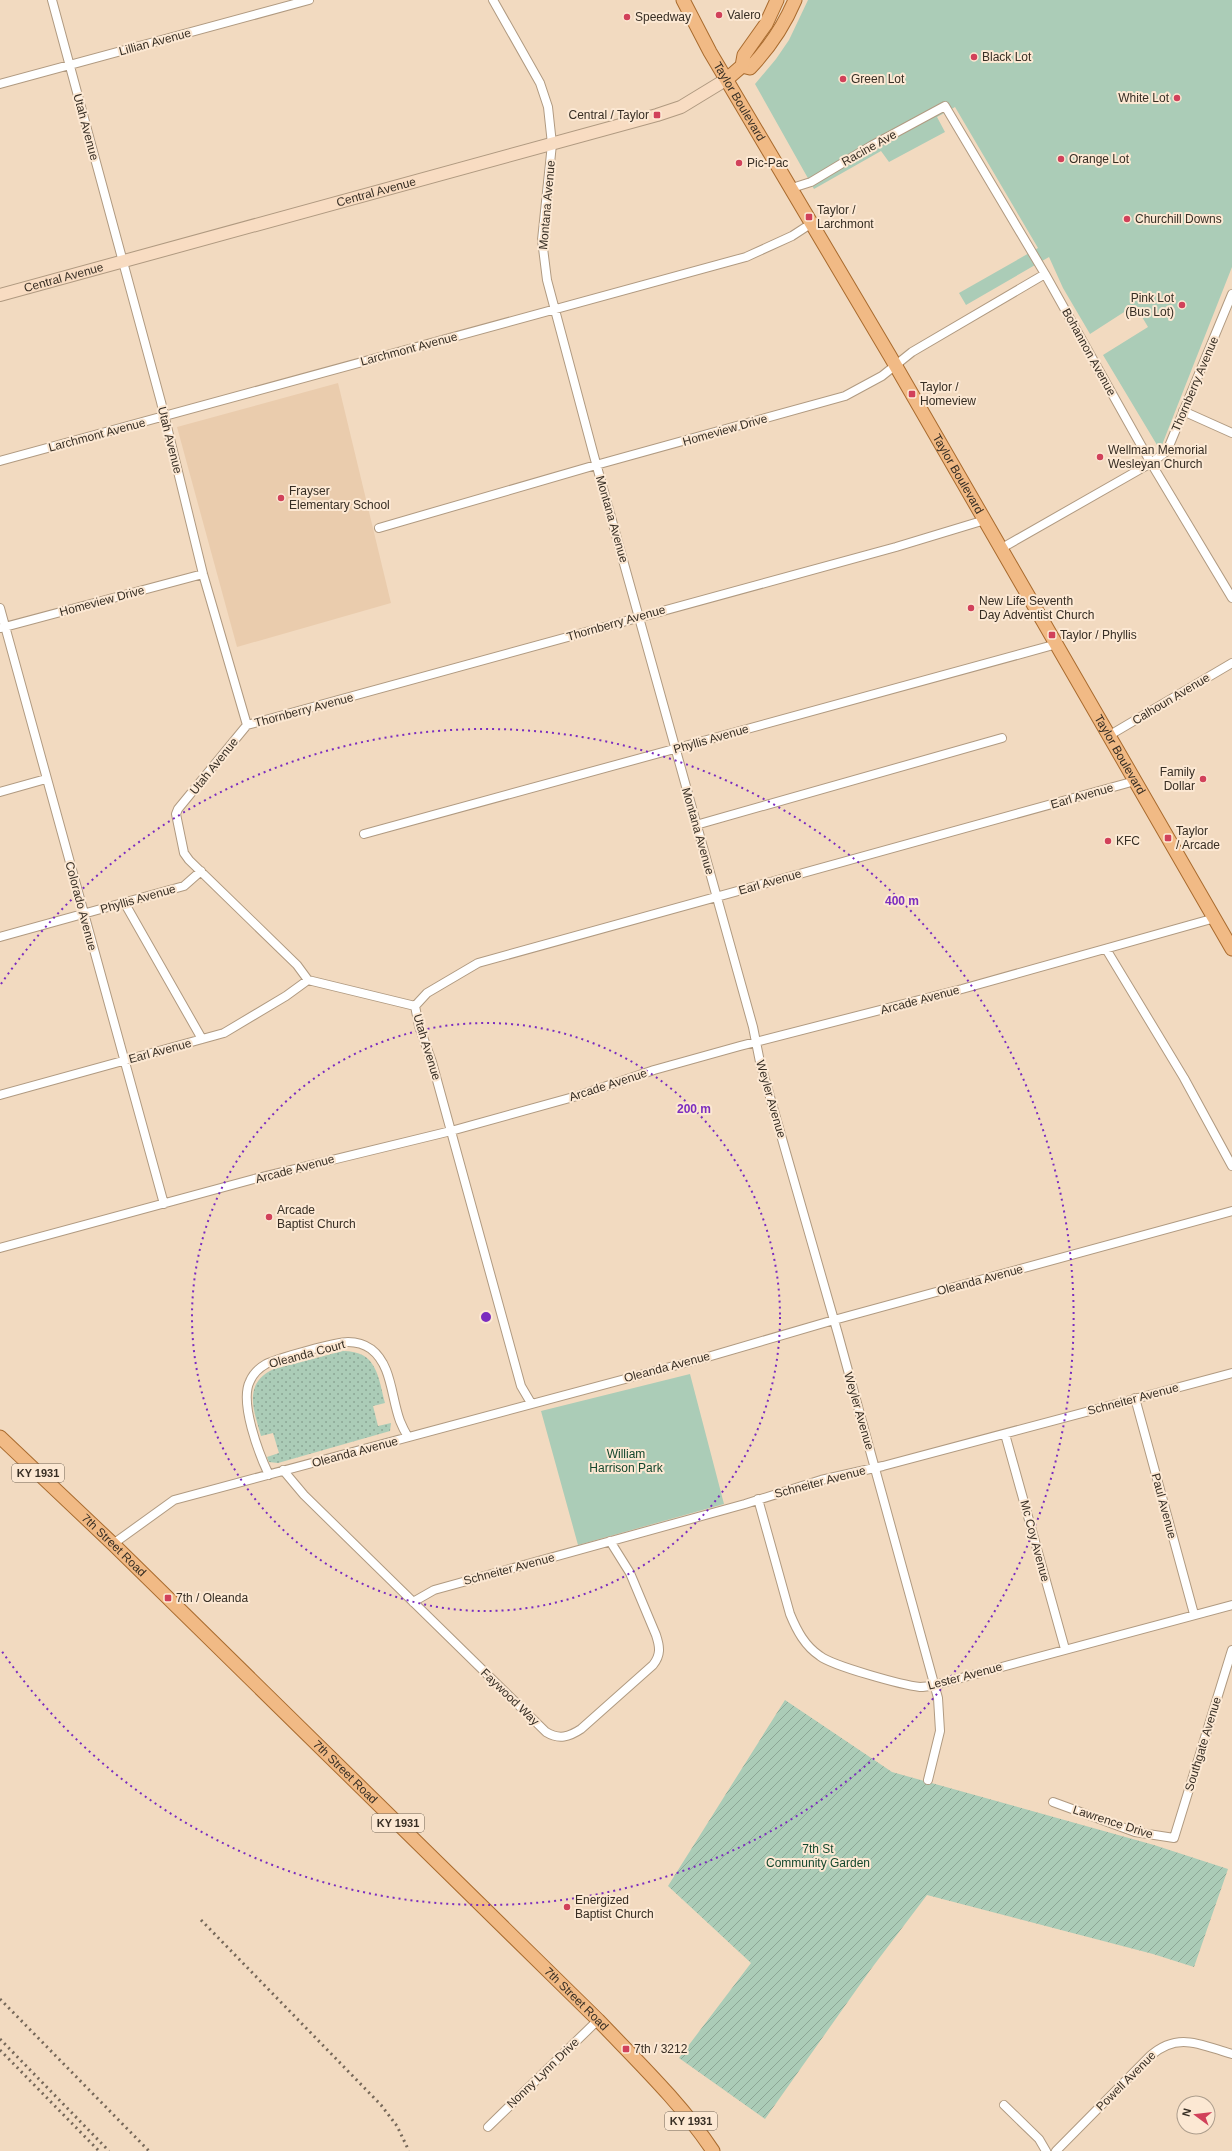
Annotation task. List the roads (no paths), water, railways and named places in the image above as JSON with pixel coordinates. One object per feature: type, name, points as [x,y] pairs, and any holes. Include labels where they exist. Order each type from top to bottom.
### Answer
[{"type":"main road","name":"Taylor Boulevard","points":[[682,0],[727,80],[792,188],[1002,548],[1232,949]]},
{"type":"main road","name":"Central Avenue","points":[[727,80],[742,66],[744,55],[766,24],[777,0]]},
{"type":"main road","name":"Central Avenue","points":[[742,66],[750,68],[764,54],[777,37],[795,0]]},
{"type":"main road","name":"7th Street Road","points":[[0,1437],[113,1544],[598,2020],[661,2085],[695,2125],[713,2151]]},
{"type":"street","name":"Utah Avenue","points":[[52,0],[164,417],[203,574],[247,725],[176,814],[184,853],[297,964],[308,980],[415,1006],[418,1026],[432,1062],[521,1386],[531,1403]]},
{"type":"street","name":"Lillian Avenue","points":[[0,84],[309,0]]},
{"type":"street","name":"Montana Avenue","points":[[493,0],[540,83],[548,107],[552,144],[542,240],[544,264],[554,309],[596,465],[756,1043]]},
{"type":"street","name":"Central Avenue","points":[[0,295],[646,119],[681,106],[727,80]]},
{"type":"street","name":"Racine Ave","points":[[792,188],[811,182],[944,106]]},
{"type":"street","name":"Bohannon Avenue","points":[[944,106],[1045,274],[1151,463],[1232,598]]},
{"type":"street","name":"Larchmont Avenue","points":[[0,461],[746,257],[792,236],[812,223]]},
{"type":"street","name":"Homeview Drive","points":[[379,528],[596,465],[845,396],[882,376],[925,344],[1045,274]]},
{"type":"street","name":"Thornberry Avenue","points":[[1002,548],[1151,463],[1167,451],[1232,294]]},
{"type":"street","points":[[1183,411],[1232,433]]},
{"type":"street","name":"Thornberry Avenue","points":[[247,725],[896,547],[985,520]]},
{"type":"street","name":"Homeview Drive","points":[[2,628],[203,574]]},
{"type":"street","name":"Colorado Avenue","points":[[0,608],[2,628],[84,914],[123,1061],[164,1204]]},
{"type":"street","name":"Phyllis Avenue","points":[[364,834],[1057,644]]},
{"type":"street","name":"Calhoun Avenue","points":[[1110,735],[1232,663]]},
{"type":"street","points":[[696,825],[1002,738]]},
{"type":"street","points":[[0,792],[46,780]]},
{"type":"street","name":"Earl Avenue","points":[[415,1006],[427,993],[478,964],[1135,781]]},
{"type":"street","name":"Phyllis Avenue","points":[[0,937],[184,886],[201,871]]},
{"type":"street","points":[[124,902],[202,1039]]},
{"type":"street","name":"Arcade Avenue","points":[[0,1248],[347,1155],[367,1152],[577,1096],[654,1070],[1106,949],[1215,918]]},
{"type":"street","points":[[1106,949],[1184,1078],[1232,1166]]},
{"type":"street","name":"Earl Avenue","points":[[0,1095],[224,1033],[286,996],[308,980]]},
{"type":"street","name":"Weyler Avenue","points":[[756,1043],[935,1685],[940,1711],[940,1731],[928,1780]]},
{"type":"street","name":"Oleanda Avenue","points":[[113,1544],[174,1500],[531,1403],[711,1356],[834,1320],[1232,1211]]},
{"type":"street","name":"Oleanda Court","points":[[269,1474],[261,1457],[246,1401],[249,1382],[255,1373],[267,1364],[340,1343],[357,1343],[364,1345],[379,1357],[387,1372],[400,1421],[408,1437]]},
{"type":"street","name":"Schneiter Avenue","points":[[413,1602],[434,1590],[821,1480],[875,1468],[1005,1434],[1232,1372]]},
{"type":"street","name":"Paul Avenue","points":[[1135,1398],[1194,1614]]},
{"type":"street","name":"Mc Coy Avenue","points":[[1005,1434],[1065,1649]]},
{"type":"street","name":"Faywood Way","points":[[283,1470],[304,1495],[546,1732],[552,1736],[566,1737],[573,1734],[652,1665],[659,1655],[659,1645],[656,1635],[630,1574],[610,1541]]},
{"type":"street","name":"Lester Avenue","points":[[758,1499],[790,1614],[796,1628],[807,1645],[820,1657],[834,1664],[915,1686],[935,1685],[1232,1605]]},
{"type":"street","name":"Southgate Avenue","points":[[1174,1838],[1232,1650]]},
{"type":"street","name":"Lawrence Drive","points":[[1053,1802],[1135,1832],[1174,1838]]},
{"type":"street","name":"Nonny Lynn Drive","points":[[488,2127],[598,2020]]},
{"type":"street","name":"Powell Avenue","points":[[1056,2151],[1150,2056],[1166,2044],[1182,2041],[1232,2054]]},
{"type":"street","points":[[1004,2105],[1039,2139],[1046,2151]]},
{"type":"railway","points":[[201,1920],[381,2105],[397,2126],[409,2151]]},
{"type":"railway","points":[[0,1999],[149,2151]]},
{"type":"railway","points":[[0,2039],[109,2151]]},
{"type":"railway","points":[[0,2050],[99,2151]]},
{"type":"place","name":"Valero","points":[[719,15]]},
{"type":"place","name":"Speedway","points":[[627,17]]},
{"type":"place","name":"Black Lot","points":[[974,57]]},
{"type":"place","name":"Green Lot","points":[[843,79]]},
{"type":"place","name":"White Lot","points":[[1177,98]]},
{"type":"place","name":"Central / Taylor","points":[[657,115]]},
{"type":"place","name":"Orange Lot","points":[[1061,159]]},
{"type":"place","name":"Pic-Pac","points":[[739,163]]},
{"type":"place","name":"Taylor / Larchmont","points":[[809,217]]},
{"type":"place","name":"Churchill Downs","points":[[1127,219]]},
{"type":"place","name":"Pink Lot (Bus Lot)","points":[[1182,305]]},
{"type":"place","name":"Taylor / Homeview","points":[[912,394]]},
{"type":"place","name":"Wellman Memorial Wesleyan Church","points":[[1100,457]]},
{"type":"place","name":"Frayser Elementary School","points":[[281,498]]},
{"type":"place","name":"New Life Seventh Day Adventist Church","points":[[971,608]]},
{"type":"place","name":"Taylor / Phyllis","points":[[1052,635]]},
{"type":"place","name":"Family Dollar","points":[[1203,779]]},
{"type":"place","name":"Taylor / Arcade","points":[[1168,838]]},
{"type":"place","name":"KFC","points":[[1108,841]]},
{"type":"place","name":"Arcade Baptist Church","points":[[269,1217]]},
{"type":"place","name":"7th / Oleanda","points":[[168,1598]]},
{"type":"place","name":"Energized Baptist Church","points":[[567,1907]]},
{"type":"place","name":"7th / 3212","points":[[626,2049]]},
{"type":"park label","name":"William Harrison Park","points":[[626,1461]]},
{"type":"park label","name":"7th St Community Garden","points":[[818,1856]]}]
